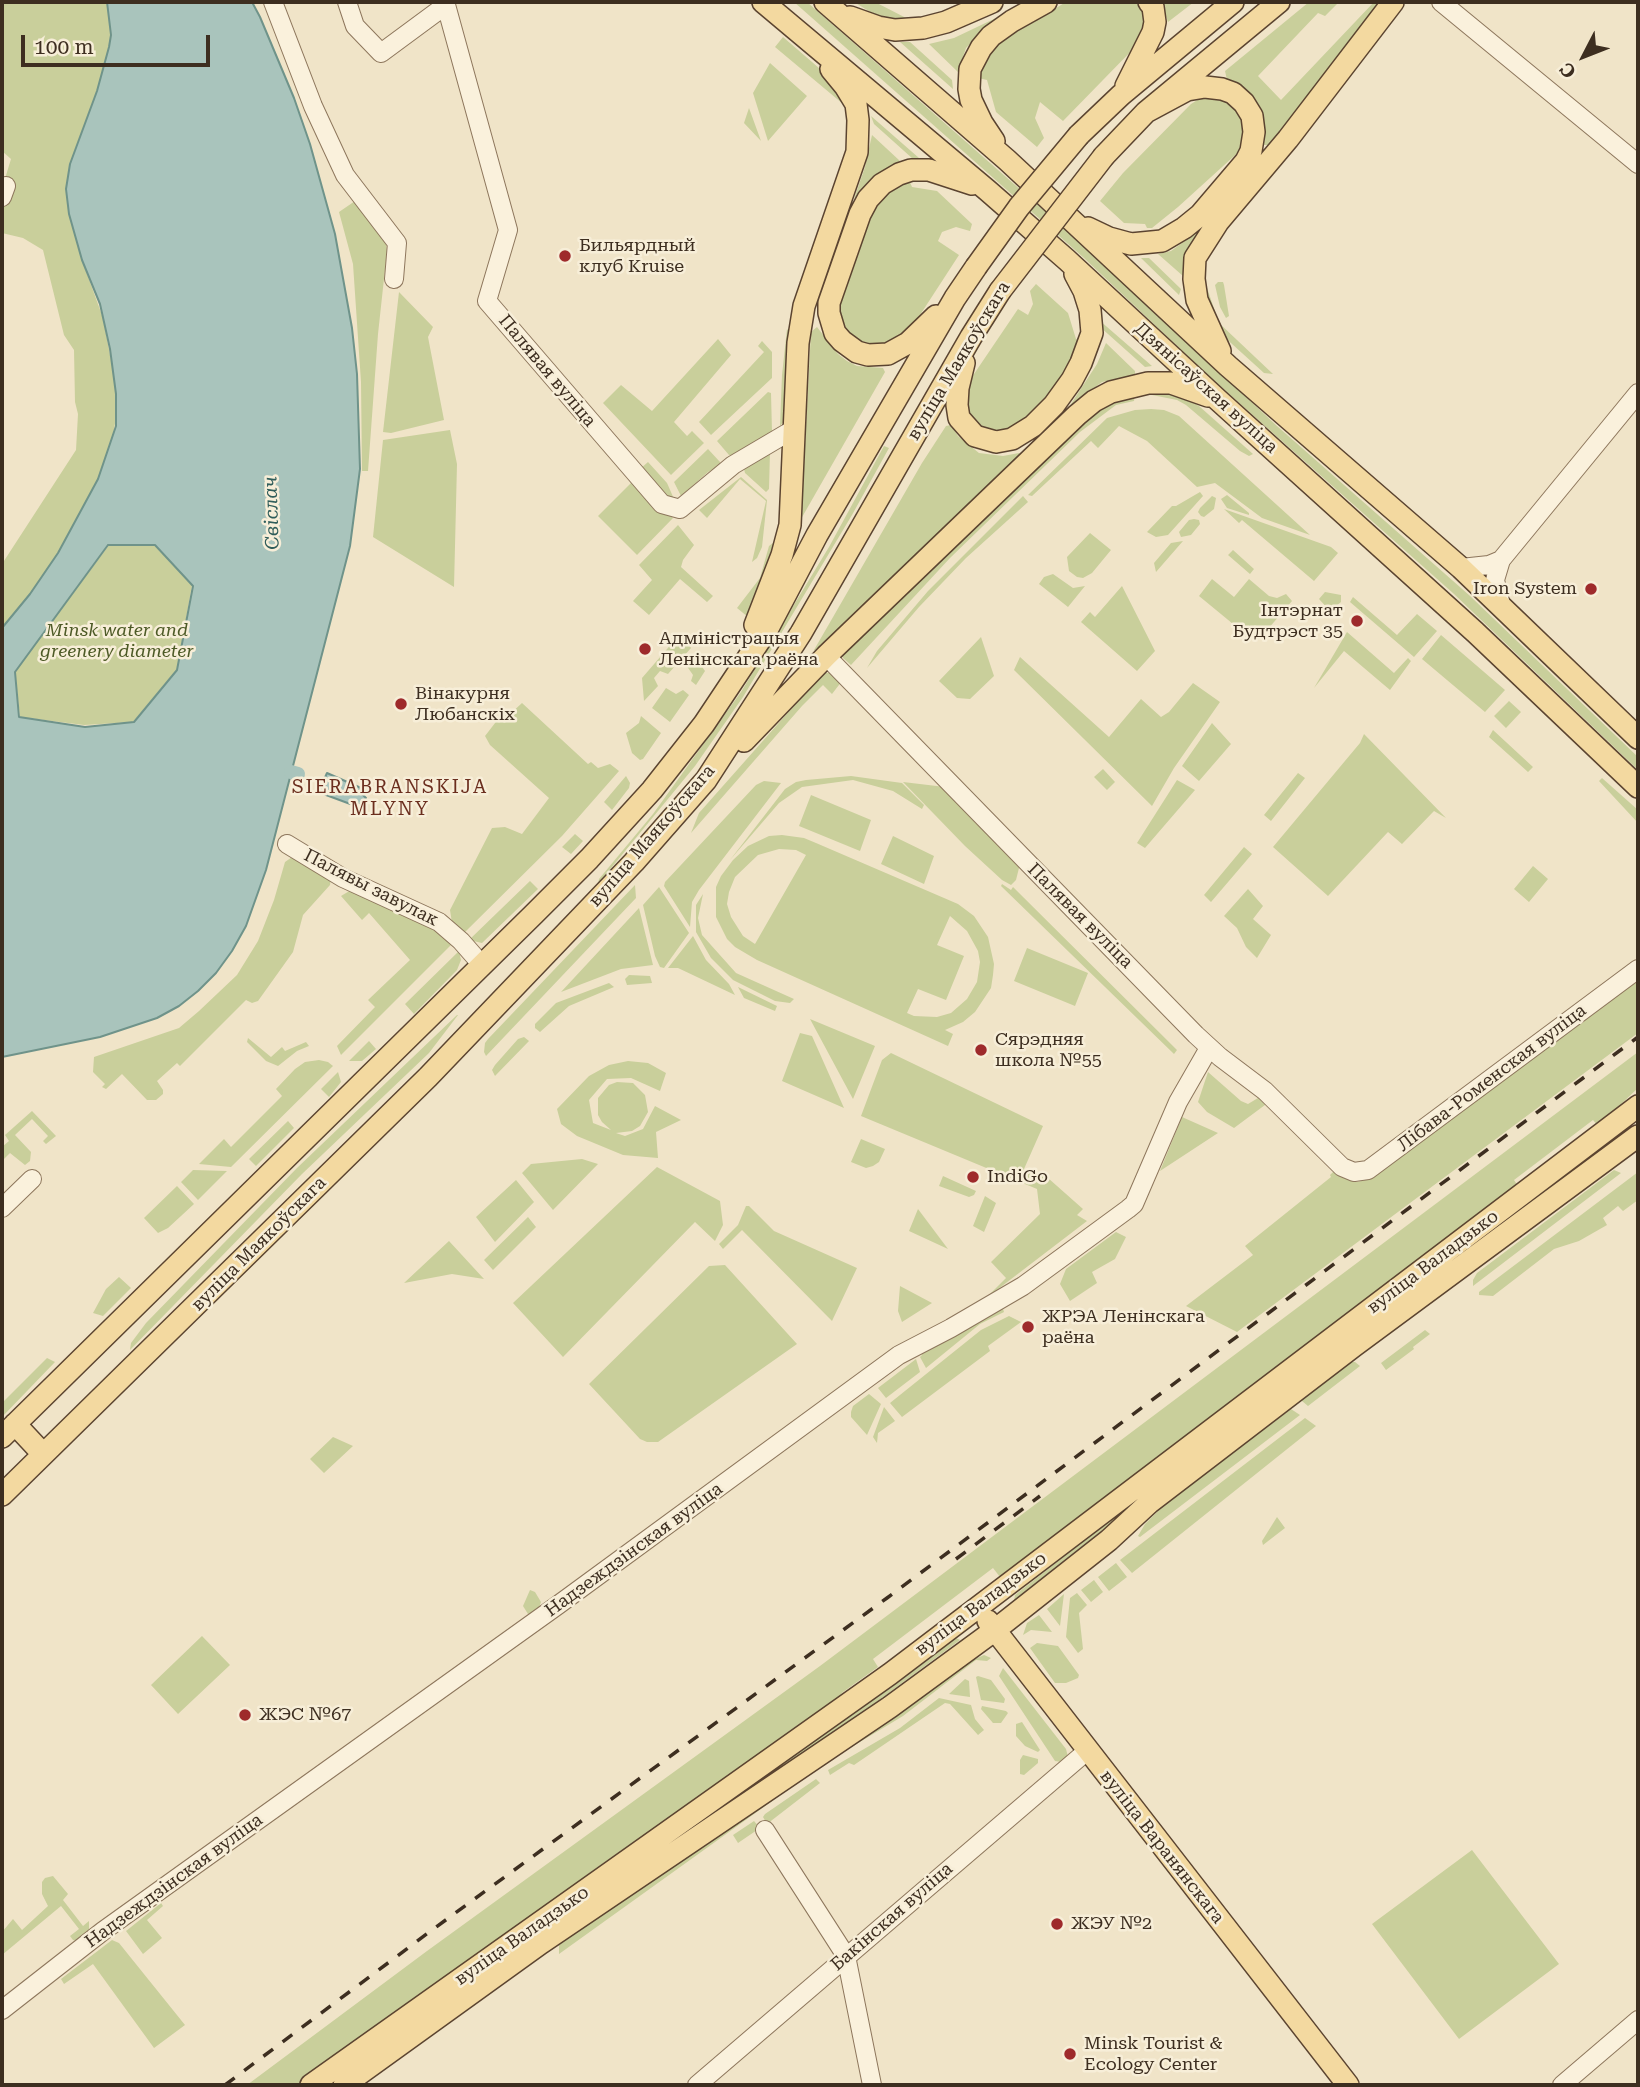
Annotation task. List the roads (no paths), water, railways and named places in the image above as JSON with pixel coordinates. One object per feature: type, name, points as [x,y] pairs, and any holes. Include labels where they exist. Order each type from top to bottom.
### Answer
[{"type":"main road","name":"Дзянісаўская вуліца","points":[[763,2],[1067,260],[1475,632],[1638,787]]},
{"type":"main road","points":[[829,5],[862,23],[895,30],[932,27],[992,2]]},
{"type":"main road","points":[[1007,160],[982,123],[971,100],[970,69],[991,36],[1012,20],[1046,2]]},
{"type":"main road","points":[[1121,95],[1153,33],[1156,22],[1153,7],[1149,2]]},
{"type":"main road","name":"вуліца Маякоўскага","points":[[8,1430],[534,914],[652,790],[704,724],[768,628],[817,535],[955,298],[1019,207],[1079,135],[1121,95],[1233,2]]},
{"type":"main road","name":"вуліца Маякоўскага","points":[[2,1494],[428,1077],[634,862],[706,779],[801,633],[1000,291],[1104,156],[1146,113],[1279,2]]},
{"type":"main road","points":[[1228,366],[1197,300],[1195,258],[1217,222],[1288,139],[1393,2]]},
{"type":"main road","name":"Дзянісаўская вуліца","points":[[829,5],[1007,160],[1228,366],[1461,568],[1638,738]]},
{"type":"main road","points":[[724,694],[764,605],[790,525],[799,343],[804,306],[857,152],[856,104],[845,86],[793,25]]},
{"type":"main road","points":[[1071,219],[1109,238],[1131,244],[1162,241],[1200,215],[1246,161],[1251,151],[1254,132],[1252,116],[1244,103],[1233,93],[1222,89],[1205,87],[1187,90],[1146,113]]},
{"type":"main road","points":[[955,298],[908,343],[888,354],[857,352],[835,333],[829,313],[829,303],[838,273],[860,214],[868,199],[882,184],[911,170],[929,170],[987,190]]},
{"type":"main road","points":[[971,337],[958,388],[959,418],[975,436],[996,442],[1013,439],[1033,426],[1055,405],[1072,380],[1092,333],[1090,310],[1084,291],[1067,260]]},
{"type":"main road","points":[[706,779],[826,656],[1051,439],[1094,401],[1111,392],[1149,383],[1171,383],[1217,399]]},
{"type":"main road","points":[[534,914],[558,939]]},
{"type":"main road","name":"вуліца Валадзько","points":[[311,2085],[800,1739],[978,1608],[1638,1107]]},
{"type":"main road","name":"вуліца Валадзько","points":[[344,2085],[541,1943],[890,1707],[995,1630],[1108,1540],[1149,1503],[1354,1346],[1636,1139]]},
{"type":"main road","points":[[8,1430],[43,1454]]},
{"type":"main road","name":"вуліца Варанянскага","points":[[978,1608],[1348,2085]]},
{"type":"street","points":[[273,2],[313,106],[345,175],[397,243],[394,279]]},
{"type":"street","name":"Палявая вуліца","points":[[347,2],[355,26],[381,53],[446,5],[508,230],[487,301],[662,503],[680,509],[733,466],[794,429]]},
{"type":"street","points":[[1441,2],[1638,164]]},
{"type":"street","points":[[1501,605],[1495,580],[1501,560],[1638,393]]},
{"type":"street","points":[[1461,568],[1489,565],[1501,560]]},
{"type":"street","name":"Палявая вуліца","points":[[826,656],[1209,1048],[1265,1091],[1342,1167]]},
{"type":"street","name":"Палявы завулак","points":[[287,844],[343,878],[439,922],[461,941],[482,965]]},
{"type":"street","name":"Лібава-Роменская вуліца","points":[[1342,1167],[1354,1172],[1368,1170],[1638,969]]},
{"type":"street","name":"Надзеждзінская вуліца","points":[[2,2010],[103,1931],[558,1605],[899,1355],[1023,1286],[1128,1209],[1134,1204],[1170,1119],[1209,1048]]},
{"type":"street","points":[[2,1208],[32,1179]]},
{"type":"street","name":"Бакінская вуліца","points":[[697,2085],[1087,1751]]},
{"type":"street","points":[[765,1830],[846,1956],[872,2085]]},
{"type":"street","points":[[1562,2085],[1638,2020]]},
{"type":"water","name":"Свіслач","points":[[107,2],[252,2],[294,98],[335,234],[352,328],[357,374],[360,469],[350,546],[266,870],[246,926],[232,951],[198,991],[157,1018],[100,1037],[2,1057],[2,628],[58,553],[98,479],[116,426],[116,394],[110,349],[100,304],[82,260],[69,214],[66,189],[70,164],[97,91],[111,35]],"holes":[[[108,545],[155,545],[193,586],[177,670],[134,722],[85,727],[19,717],[15,672]]]},
{"type":"water","points":[[327,773],[361,788],[366,798],[362,805],[353,805],[319,791]]},
{"type":"waterway","points":[[291,772],[298,774]]},
{"type":"railway","points":[[225,2085],[432,1930],[887,1598],[1638,1037]]},
{"type":"railway","points":[[956,1559],[1040,1496]]},
{"type":"place","name":"Бильярдный клуб Kruise","points":[[565,256]]},
{"type":"place","name":"Iron System","points":[[1591,589]]},
{"type":"place","name":"Інтэрнат Будтрэст 35","points":[[1357,621]]},
{"type":"place","name":"Адміністрацыя Ленінскага раёна","points":[[645,649]]},
{"type":"place","name":"Вінакурня Любанскіх","points":[[401,704]]},
{"type":"place","name":"Сярэдняя школа №55","points":[[981,1050]]},
{"type":"place","name":"IndiGo","points":[[973,1177]]},
{"type":"place","name":"ЖРЭА Ленінскага раёна","points":[[1028,1327]]},
{"type":"place","name":"ЖЭС №67","points":[[245,1715]]},
{"type":"place","name":"ЖЭУ №2","points":[[1057,1924]]},
{"type":"place","name":"Minsk Tourist & Ecology Center","points":[[1070,2054]]},
{"type":"district","name":"SIERABRANSKIJA MLYNY","points":[[390,798]]},
{"type":"park label","name":"Minsk water and greenery diameter","points":[[117,641]]}]
